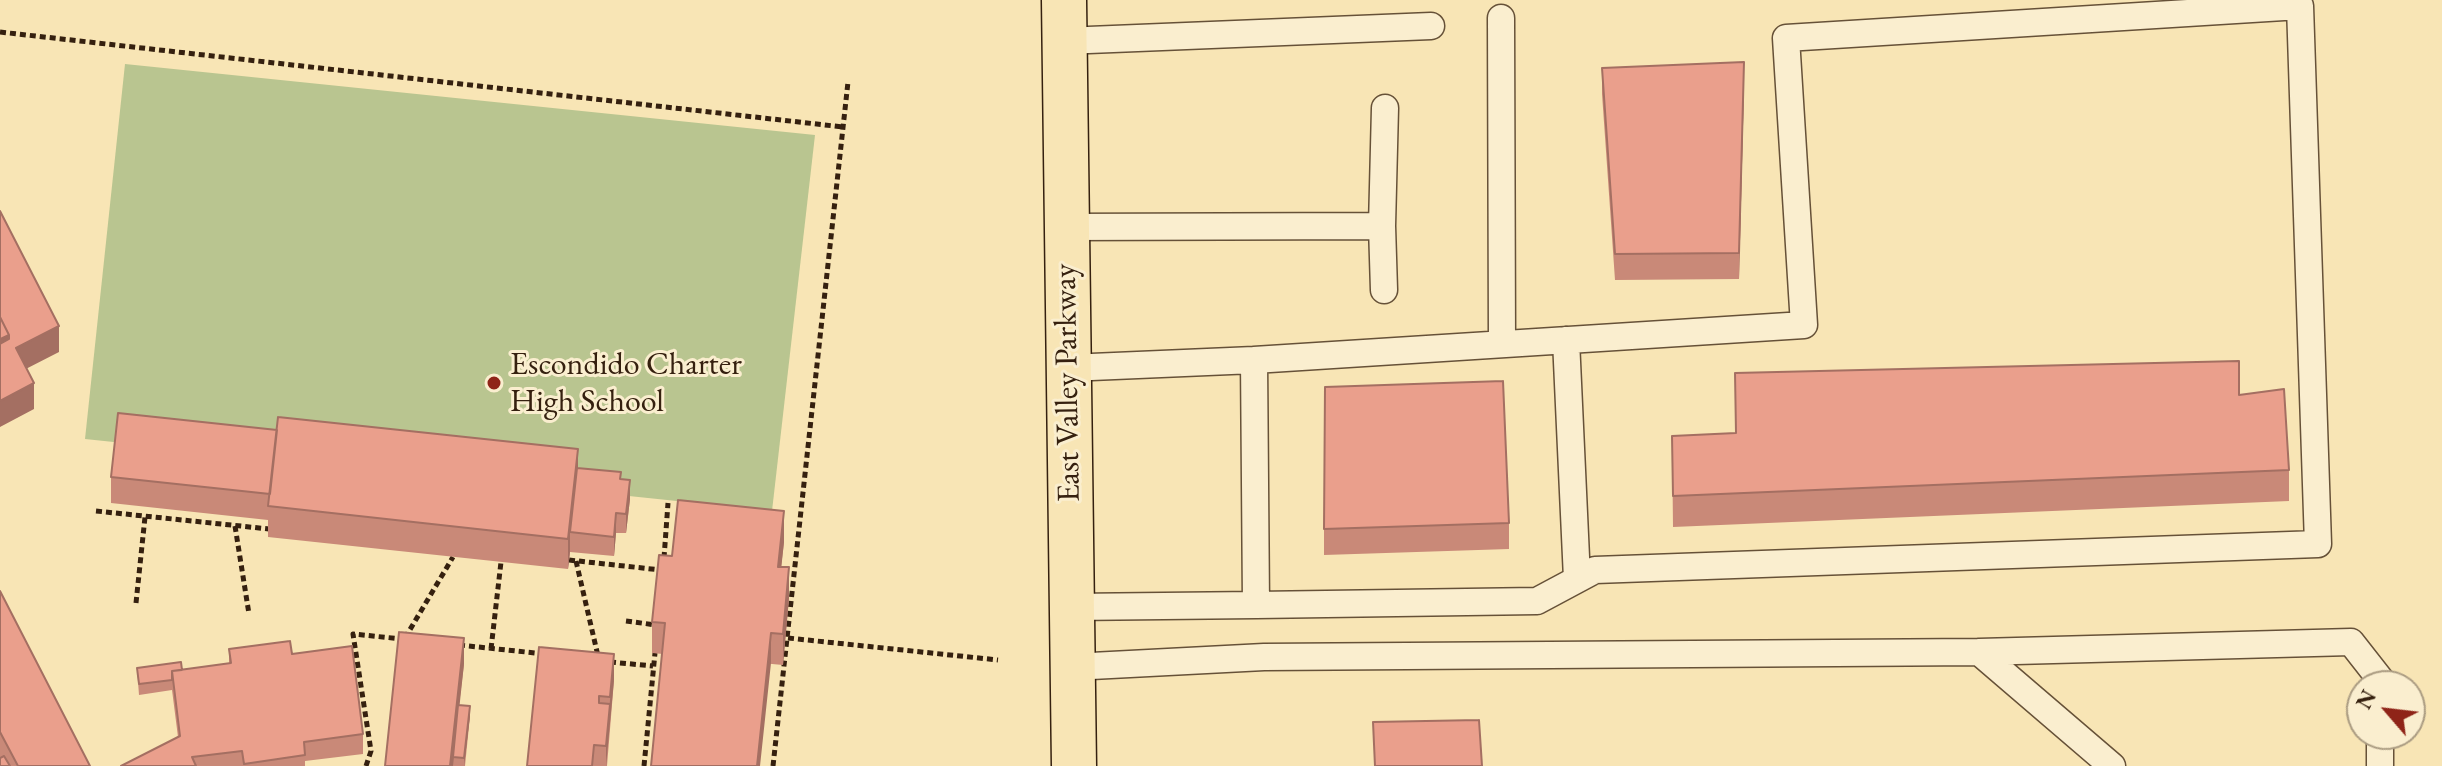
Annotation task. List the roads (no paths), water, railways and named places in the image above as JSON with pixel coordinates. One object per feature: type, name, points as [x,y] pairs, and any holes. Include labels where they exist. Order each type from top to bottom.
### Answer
[{"type":"main road","name":"East Valley Parkway","points":[[1064,20],[1074,766]]},
{"type":"lane","points":[[1068,368],[1254,360],[1804,325],[1786,38],[2300,6],[2318,544],[1595,570],[1537,601],[1071,607]]},
{"type":"lane","points":[[1501,18],[1502,344]]},
{"type":"lane","points":[[1064,20],[1431,26]]},
{"type":"lane","points":[[1384,290],[1385,108]]},
{"type":"lane","points":[[1066,227],[1382,226]]},
{"type":"lane","points":[[1566,340],[1577,579]]},
{"type":"lane","points":[[1254,360],[1256,605]]},
{"type":"lane","points":[[1072,667],[1264,657],[1979,652],[2351,642],[2373,670]]},
{"type":"lane","points":[[1979,652],[2112,766]]},
{"type":"place","name":"Escondido Charter High School","points":[[494,383]]}]
